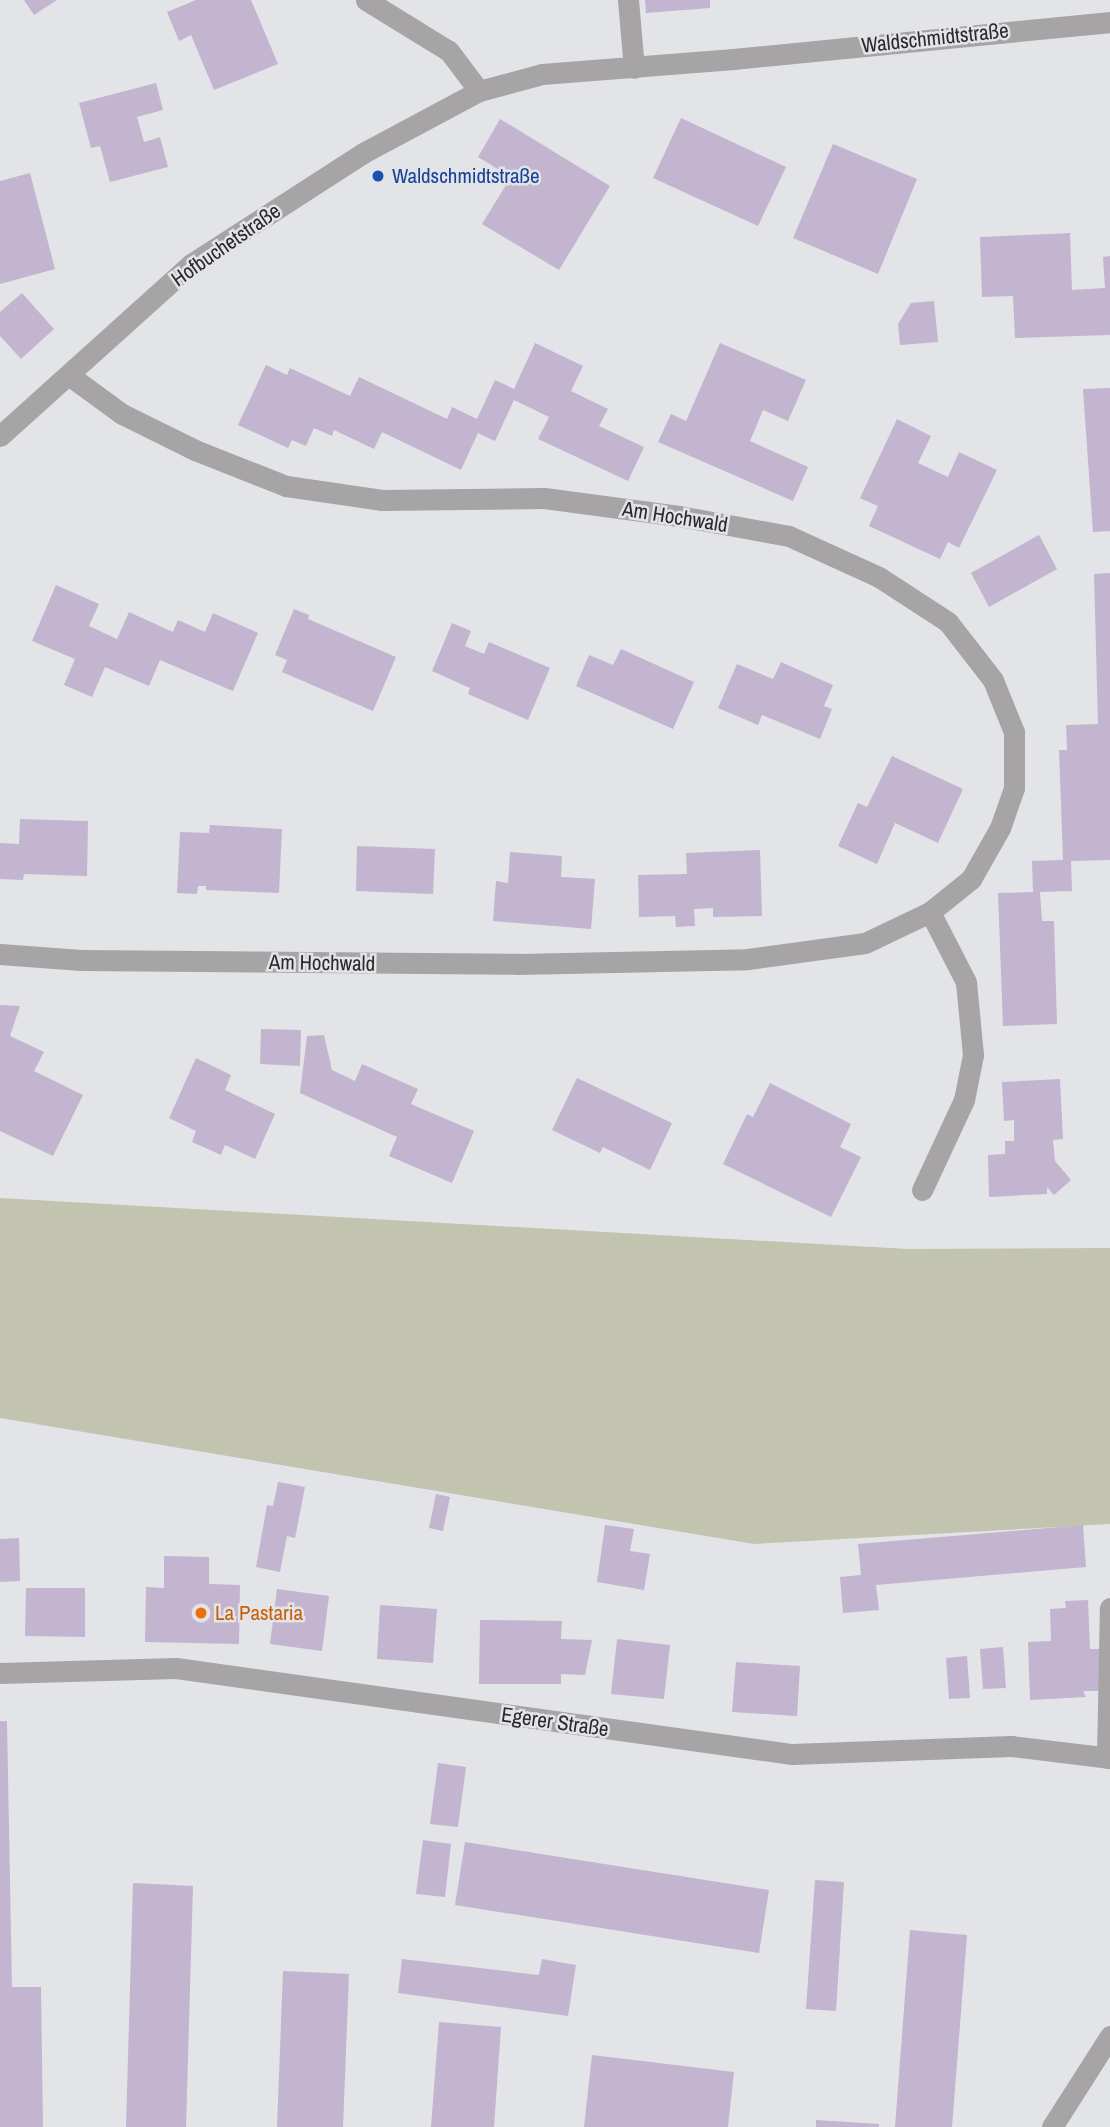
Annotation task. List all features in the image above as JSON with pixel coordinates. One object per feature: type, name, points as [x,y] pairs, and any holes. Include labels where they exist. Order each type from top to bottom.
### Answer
[{"type":"street","points":[[366,0],[450,51],[479,91]]},
{"type":"street","points":[[628,0],[634,68]]},
{"type":"street","name":"Waldschmidtstraße","points":[[479,91],[542,74],[634,68],[1110,22]]},
{"type":"street","name":"Hofbuchetstraße","points":[[0,436],[70,376],[191,264],[363,153],[479,91]]},
{"type":"street","name":"Am Hochwald","points":[[0,954],[81,960],[504,964],[748,959],[865,943],[930,912],[971,878],[1000,828],[1014,788],[1014,733],[993,680],[948,622],[879,577],[789,537],[679,516],[544,498],[382,500],[286,486],[195,450],[122,414],[70,376]]},
{"type":"street","points":[[922,1190],[964,1100],[973,1055],[965,982],[930,912]]},
{"type":"street","points":[[1109,1758],[1110,1608]]},
{"type":"street","name":"Egerer Straße","points":[[0,1673],[176,1668],[792,1754],[1011,1746],[1109,1758]]},
{"type":"street","points":[[1052,2127],[1110,2036]]},
{"type":"green space","points":[[0,1198],[908,1249],[1110,1248],[1110,1524],[754,1544],[0,1418]]},
{"type":"building","points":[[24,0],[57,0],[34,15]]},
{"type":"building","points":[[196,0],[251,0],[278,64],[214,90],[191,35],[179,41],[167,12]]},
{"type":"building","points":[[645,0],[710,0],[710,8],[646,13]]},
{"type":"building","points":[[156,83],[163,110],[137,117],[144,142],[160,137],[168,167],[110,182],[100,146],[91,148],[79,103]]},
{"type":"building","points":[[681,118],[786,167],[758,226],[653,178]]},
{"type":"building","points":[[500,119],[610,186],[559,270],[482,224],[511,177],[478,157]]},
{"type":"building","points":[[833,144],[917,179],[878,274],[793,238]]},
{"type":"building","points":[[30,173],[55,269],[0,284],[0,181]]},
{"type":"building","points":[[1070,233],[1072,290],[1105,288],[1103,257],[1110,256],[1110,335],[1015,338],[1013,296],[982,297],[980,237]]},
{"type":"building","points":[[22,293],[54,329],[21,359],[0,336],[0,312]]},
{"type":"building","points":[[934,301],[938,342],[900,345],[898,324],[911,303]]},
{"type":"building","points":[[535,343],[583,366],[571,391],[608,409],[599,426],[644,447],[628,481],[538,439],[549,417],[514,400],[495,441],[478,433],[461,470],[382,432],[374,449],[334,430],[332,436],[314,428],[306,446],[292,440],[288,448],[238,425],[266,365],[287,375],[290,368],[350,396],[359,377],[447,419],[452,407],[477,419],[495,380],[514,389]]},
{"type":"building","points":[[720,343],[806,380],[788,421],[763,410],[750,441],[808,467],[793,501],[658,442],[671,414],[686,421]]},
{"type":"building","points":[[1110,388],[1110,531],[1093,532],[1083,389]]},
{"type":"building","points":[[897,419],[931,436],[918,463],[948,477],[959,452],[997,470],[959,548],[948,542],[940,559],[869,526],[878,506],[860,498]]},
{"type":"building","points":[[1039,535],[1057,569],[989,607],[971,573]]},
{"type":"building","points":[[1110,573],[1110,860],[1071,861],[1072,891],[1040,892],[1042,921],[1054,921],[1057,1024],[1003,1026],[998,893],[1033,892],[1032,861],[1063,860],[1059,750],[1067,750],[1066,725],[1098,724],[1094,574]]},
{"type":"building","points":[[56,585],[99,604],[89,626],[117,639],[129,612],[173,632],[178,620],[205,632],[213,613],[258,633],[233,691],[160,660],[149,686],[105,667],[92,697],[64,685],[75,659],[32,641]]},
{"type":"building","points":[[294,609],[309,615],[308,619],[396,657],[373,711],[282,672],[287,660],[275,655]]},
{"type":"building","points":[[452,623],[471,631],[465,646],[484,654],[489,642],[550,668],[528,720],[468,694],[470,688],[432,671]]},
{"type":"building","points":[[621,649],[694,682],[673,729],[576,686],[589,655],[613,665]]},
{"type":"building","points":[[781,662],[833,685],[824,706],[832,709],[820,739],[762,715],[758,725],[718,708],[737,664],[773,679]]},
{"type":"building","points":[[892,756],[963,789],[938,843],[895,823],[877,864],[838,846],[858,803],[867,807]]},
{"type":"building","points":[[20,819],[88,821],[87,876],[24,874],[23,880],[0,879],[0,843],[19,844]]},
{"type":"building","points":[[210,825],[282,829],[279,893],[206,890],[206,886],[198,886],[197,894],[177,893],[180,832],[209,833]]},
{"type":"building","points":[[357,846],[435,849],[433,894],[356,891]]},
{"type":"building","points":[[760,850],[762,916],[713,917],[713,908],[694,909],[695,926],[676,927],[675,916],[639,917],[638,875],[687,874],[686,853]]},
{"type":"building","points":[[510,852],[562,856],[561,877],[595,879],[591,929],[493,921],[496,881],[508,883]]},
{"type":"building","points":[[0,1005],[20,1006],[10,1036],[44,1052],[34,1071],[83,1095],[53,1156],[0,1131]]},
{"type":"building","points":[[261,1029],[301,1030],[300,1066],[260,1064]]},
{"type":"building","points":[[324,1035],[332,1070],[355,1081],[362,1064],[418,1089],[411,1104],[474,1131],[452,1183],[389,1156],[397,1137],[300,1093],[307,1036]]},
{"type":"building","points":[[196,1058],[231,1075],[225,1090],[275,1114],[255,1159],[225,1145],[221,1155],[192,1142],[196,1131],[169,1118]]},
{"type":"building","points":[[577,1078],[672,1123],[650,1170],[603,1147],[600,1153],[552,1130]]},
{"type":"building","points":[[1060,1079],[1063,1139],[1053,1140],[1055,1161],[1071,1180],[1054,1195],[1047,1187],[1047,1194],[989,1197],[988,1155],[1005,1154],[1005,1141],[1014,1141],[1014,1120],[1004,1121],[1002,1082]]},
{"type":"building","points":[[770,1083],[851,1124],[840,1147],[861,1157],[831,1217],[723,1164],[747,1114],[753,1117]]},
{"type":"building","points":[[278,1482],[305,1487],[295,1538],[287,1536],[280,1572],[256,1567],[267,1505],[273,1506]]},
{"type":"building","points":[[436,1494],[450,1497],[443,1531],[429,1528]]},
{"type":"building","points":[[605,1525],[634,1529],[630,1551],[650,1554],[644,1590],[597,1582]]},
{"type":"building","points":[[1083,1525],[1086,1567],[876,1585],[879,1610],[843,1613],[840,1577],[861,1575],[858,1544]]},
{"type":"building","points":[[19,1538],[20,1581],[0,1582],[0,1539]]},
{"type":"building","points":[[164,1556],[209,1557],[209,1584],[240,1585],[239,1644],[145,1642],[146,1587],[164,1588]]},
{"type":"building","points":[[26,1588],[85,1588],[85,1637],[25,1636]]},
{"type":"building","points":[[277,1589],[329,1596],[322,1651],[270,1644]]},
{"type":"building","points":[[1088,1600],[1090,1649],[1100,1649],[1102,1691],[1083,1691],[1086,1697],[1030,1700],[1028,1642],[1051,1641],[1050,1609],[1066,1608],[1065,1601]]},
{"type":"building","points":[[380,1605],[437,1609],[433,1663],[377,1659]]},
{"type":"building","points":[[480,1620],[562,1621],[561,1639],[592,1640],[585,1675],[561,1674],[561,1684],[479,1684]]},
{"type":"building","points":[[617,1639],[670,1645],[664,1699],[611,1694]]},
{"type":"building","points":[[1003,1647],[1006,1688],[983,1689],[980,1649]]},
{"type":"building","points":[[967,1656],[970,1698],[949,1699],[946,1658]]},
{"type":"building","points":[[736,1662],[800,1666],[797,1716],[732,1712]]},
{"type":"building","points":[[0,1721],[7,1721],[12,1987],[41,1987],[43,2127],[0,2127]]},
{"type":"building","points":[[438,1763],[466,1767],[458,1827],[430,1824]]},
{"type":"building","points":[[423,1840],[451,1844],[445,1897],[416,1894]]},
{"type":"building","points":[[465,1842],[769,1890],[759,1953],[455,1905]]},
{"type":"building","points":[[815,1880],[844,1882],[836,2011],[806,2009]]},
{"type":"building","points":[[133,1883],[193,1886],[186,2127],[126,2127]]},
{"type":"building","points":[[910,1930],[967,1935],[952,2127],[895,2127]]},
{"type":"building","points":[[402,1959],[539,1975],[542,1959],[576,1965],[568,2016],[398,1993]]},
{"type":"building","points":[[283,1971],[349,1974],[343,2127],[277,2127]]},
{"type":"building","points":[[439,2022],[501,2027],[494,2127],[431,2127]]},
{"type":"building","points":[[592,2055],[734,2072],[728,2127],[584,2127]]},
{"type":"building","points":[[816,2120],[879,2124],[879,2127],[816,2127]]},
{"type":"place","name":"Waldschmidtstraße","points":[[378,176]]},
{"type":"place","name":"La Pastaria","points":[[201,1613]]}]
